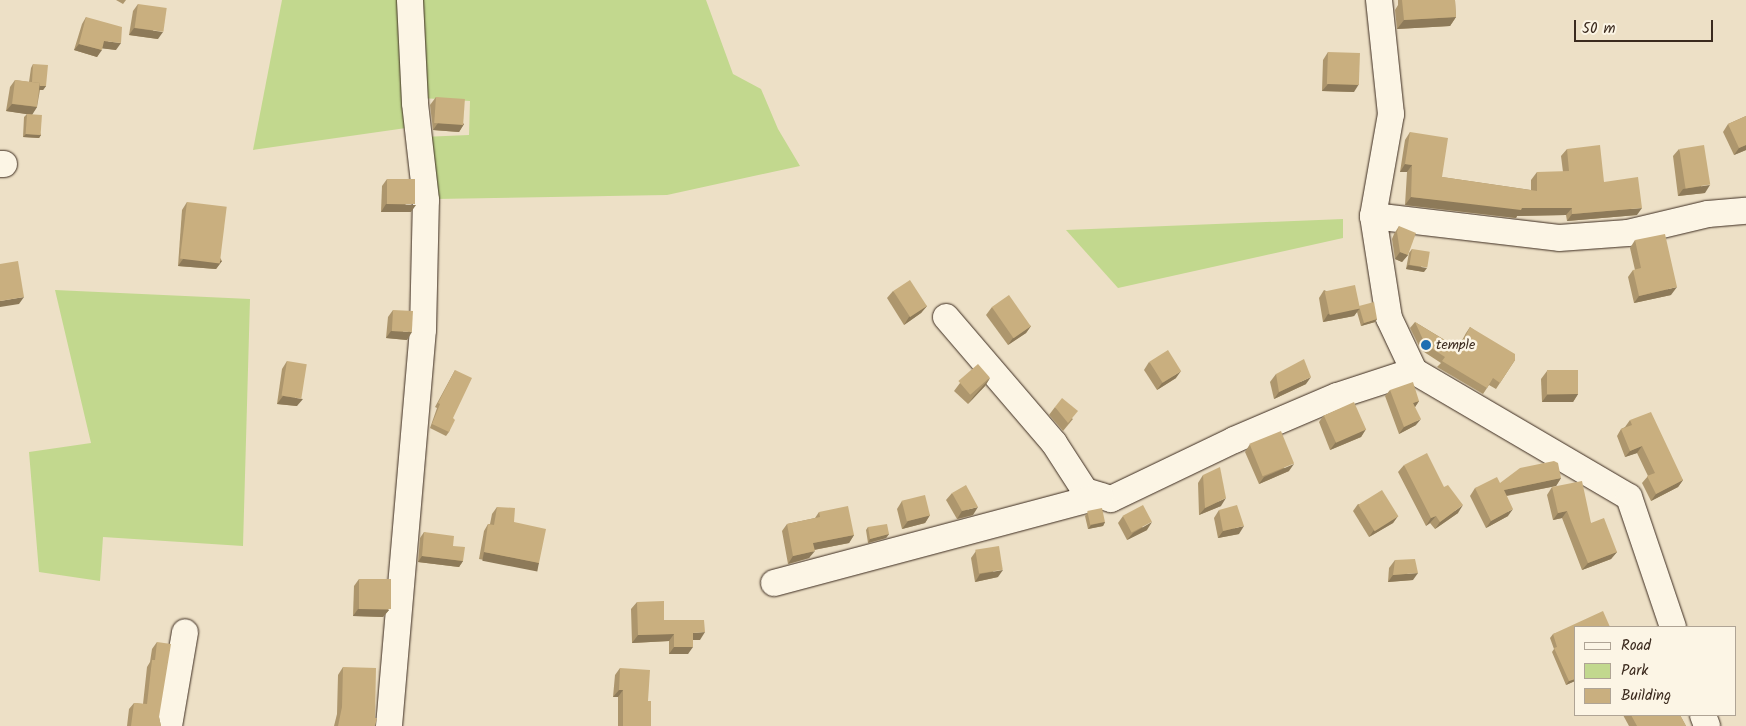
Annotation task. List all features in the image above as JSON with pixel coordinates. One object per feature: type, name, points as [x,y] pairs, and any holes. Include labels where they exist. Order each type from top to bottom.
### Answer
[{"type":"street","points":[[389,726],[423,330],[426,200],[415,103],[410,0]]},
{"type":"street","points":[[1379,0],[1391,114],[1373,216],[1388,318],[1414,371],[1629,497],[1674,626]]},
{"type":"street","points":[[1373,216],[1559,238],[1628,233],[1708,214],[1746,211]]},
{"type":"street","points":[[946,316],[1054,443],[1086,492],[1111,499],[1234,440],[1328,400],[1414,371]]},
{"type":"street","points":[[774,583],[1101,496]]},
{"type":"street","points":[[169,726],[184,632]]},
{"type":"green space","points":[[282,0],[407,0],[413,127],[253,150]]},
{"type":"green space","points":[[413,0],[706,0],[733,74],[761,89],[778,129],[800,166],[667,195],[435,199],[422,137],[469,135],[470,101],[421,98]]},
{"type":"green space","points":[[1343,219],[1343,238],[1118,288],[1066,230]]},
{"type":"green space","points":[[55,290],[250,299],[243,546],[103,537],[100,581],[39,572],[29,452],[91,443]]},
{"type":"building","points":[[1402,0],[1455,0],[1456,17],[1404,20]]},
{"type":"building","points":[[138,4],[167,8],[163,32],[135,28]]},
{"type":"building","points":[[86,17],[122,27],[121,43],[104,41],[102,50],[79,44]]},
{"type":"building","points":[[1328,52],[1360,53],[1359,85],[1327,84]]},
{"type":"building","points":[[33,64],[48,65],[46,86],[40,86],[40,83],[32,82]]},
{"type":"building","points":[[15,80],[40,83],[37,107],[12,104]]},
{"type":"building","points":[[436,97],[465,99],[463,125],[434,123]]},
{"type":"building","points":[[27,114],[42,115],[41,135],[26,134]]},
{"type":"building","points":[[1746,116],[1746,145],[1739,148],[1728,124]]},
{"type":"building","points":[[1410,132],[1448,138],[1442,177],[1537,191],[1537,172],[1569,171],[1567,149],[1600,145],[1604,182],[1638,177],[1642,208],[1572,214],[1572,208],[1522,208],[1521,210],[1411,197],[1412,165],[1405,164]]},
{"type":"building","points":[[1704,145],[1710,185],[1686,188],[1679,149]]},
{"type":"building","points":[[387,179],[415,179],[415,204],[387,204]]},
{"type":"building","points":[[187,202],[227,207],[220,263],[180,259]]},
{"type":"building","points":[[1399,226],[1416,233],[1408,255],[1400,252],[1397,232]]},
{"type":"building","points":[[1665,234],[1677,287],[1639,296],[1633,270],[1641,268],[1635,240]]},
{"type":"building","points":[[1412,249],[1430,252],[1427,268],[1409,265]]},
{"type":"building","points":[[18,261],[24,297],[0,301],[0,264]]},
{"type":"building","points":[[910,280],[927,306],[910,317],[893,291]]},
{"type":"building","points":[[1355,285],[1360,308],[1330,315],[1325,291]]},
{"type":"building","points":[[1009,295],[1031,326],[1014,338],[992,307]]},
{"type":"building","points":[[1374,302],[1377,319],[1364,323],[1359,306]]},
{"type":"building","points":[[393,310],[413,311],[412,332],[392,331]]},
{"type":"building","points":[[1415,322],[1459,349],[1470,327],[1515,354],[1515,360],[1500,383],[1493,378],[1487,388],[1442,361],[1445,357],[1425,344]]},
{"type":"building","points":[[1168,350],[1181,371],[1163,383],[1149,362]]},
{"type":"building","points":[[1304,359],[1311,377],[1279,392],[1276,374]]},
{"type":"building","points":[[287,361],[307,364],[301,399],[282,396]]},
{"type":"building","points":[[978,364],[990,378],[970,395],[958,381]]},
{"type":"building","points":[[455,370],[472,378],[453,418],[455,420],[449,432],[432,424],[440,404],[438,403]]},
{"type":"building","points":[[1547,370],[1578,370],[1578,394],[1547,394]]},
{"type":"building","points":[[1413,382],[1419,401],[1413,403],[1421,419],[1404,427],[1390,390]]},
{"type":"building","points":[[1062,398],[1078,411],[1068,423],[1055,407]]},
{"type":"building","points":[[1354,402],[1366,429],[1336,443],[1324,415]]},
{"type":"building","points":[[1651,412],[1683,480],[1656,494],[1647,476],[1655,473],[1642,446],[1630,451],[1621,429],[1632,425],[1630,420]]},
{"type":"building","points":[[1281,431],[1294,463],[1263,476],[1249,444]]},
{"type":"building","points":[[1427,453],[1444,487],[1448,485],[1463,505],[1440,522],[1436,516],[1431,518],[1404,465]]},
{"type":"building","points":[[1554,461],[1558,463],[1561,478],[1504,490],[1513,509],[1491,521],[1475,488],[1497,477],[1500,483],[1520,468]]},
{"type":"building","points":[[1220,467],[1226,498],[1205,508],[1203,475]]},
{"type":"building","points":[[1582,481],[1591,523],[1604,518],[1617,552],[1588,563],[1567,511],[1558,513],[1552,487]]},
{"type":"building","points":[[966,485],[978,507],[962,511],[952,493]]},
{"type":"building","points":[[1382,490],[1398,516],[1375,531],[1358,505]]},
{"type":"building","points":[[925,495],[930,515],[907,521],[902,501]]},
{"type":"building","points":[[1143,505],[1152,522],[1132,533],[1123,516]]},
{"type":"building","points":[[1237,505],[1244,526],[1223,531],[1219,510]]},
{"type":"building","points":[[848,506],[854,535],[813,543],[815,551],[793,556],[787,524],[820,517],[819,512]]},
{"type":"building","points":[[497,507],[515,508],[514,522],[546,529],[539,563],[484,552],[488,524],[494,525]]},
{"type":"building","points":[[1102,508],[1105,522],[1090,525],[1087,511]]},
{"type":"building","points":[[887,524],[889,534],[870,539],[868,527]]},
{"type":"building","points":[[424,532],[454,536],[453,546],[465,547],[463,561],[422,556]]},
{"type":"building","points":[[999,546],[1003,570],[979,573],[975,550]]},
{"type":"building","points":[[1415,559],[1418,573],[1393,575],[1395,560]]},
{"type":"building","points":[[359,579],[391,579],[391,609],[359,609]]},
{"type":"building","points":[[664,601],[664,620],[704,620],[705,632],[693,633],[693,647],[674,647],[674,634],[638,635],[637,602]]},
{"type":"building","points":[[1603,611],[1610,626],[1574,626],[1574,679],[1569,681],[1554,648],[1557,647],[1553,634]]},
{"type":"building","points":[[157,642],[171,644],[159,717],[161,726],[131,726],[134,703],[147,704],[152,660],[155,660]]},
{"type":"building","points":[[343,667],[376,668],[375,718],[377,718],[375,726],[338,726],[342,707]]},
{"type":"building","points":[[620,668],[650,670],[648,701],[651,701],[651,726],[623,726],[623,690],[619,690]]},
{"type":"building","points":[[1632,716],[1681,716],[1686,726],[1637,726]]},
{"type":"place","name":"temple","points":[[1426,345]]}]
